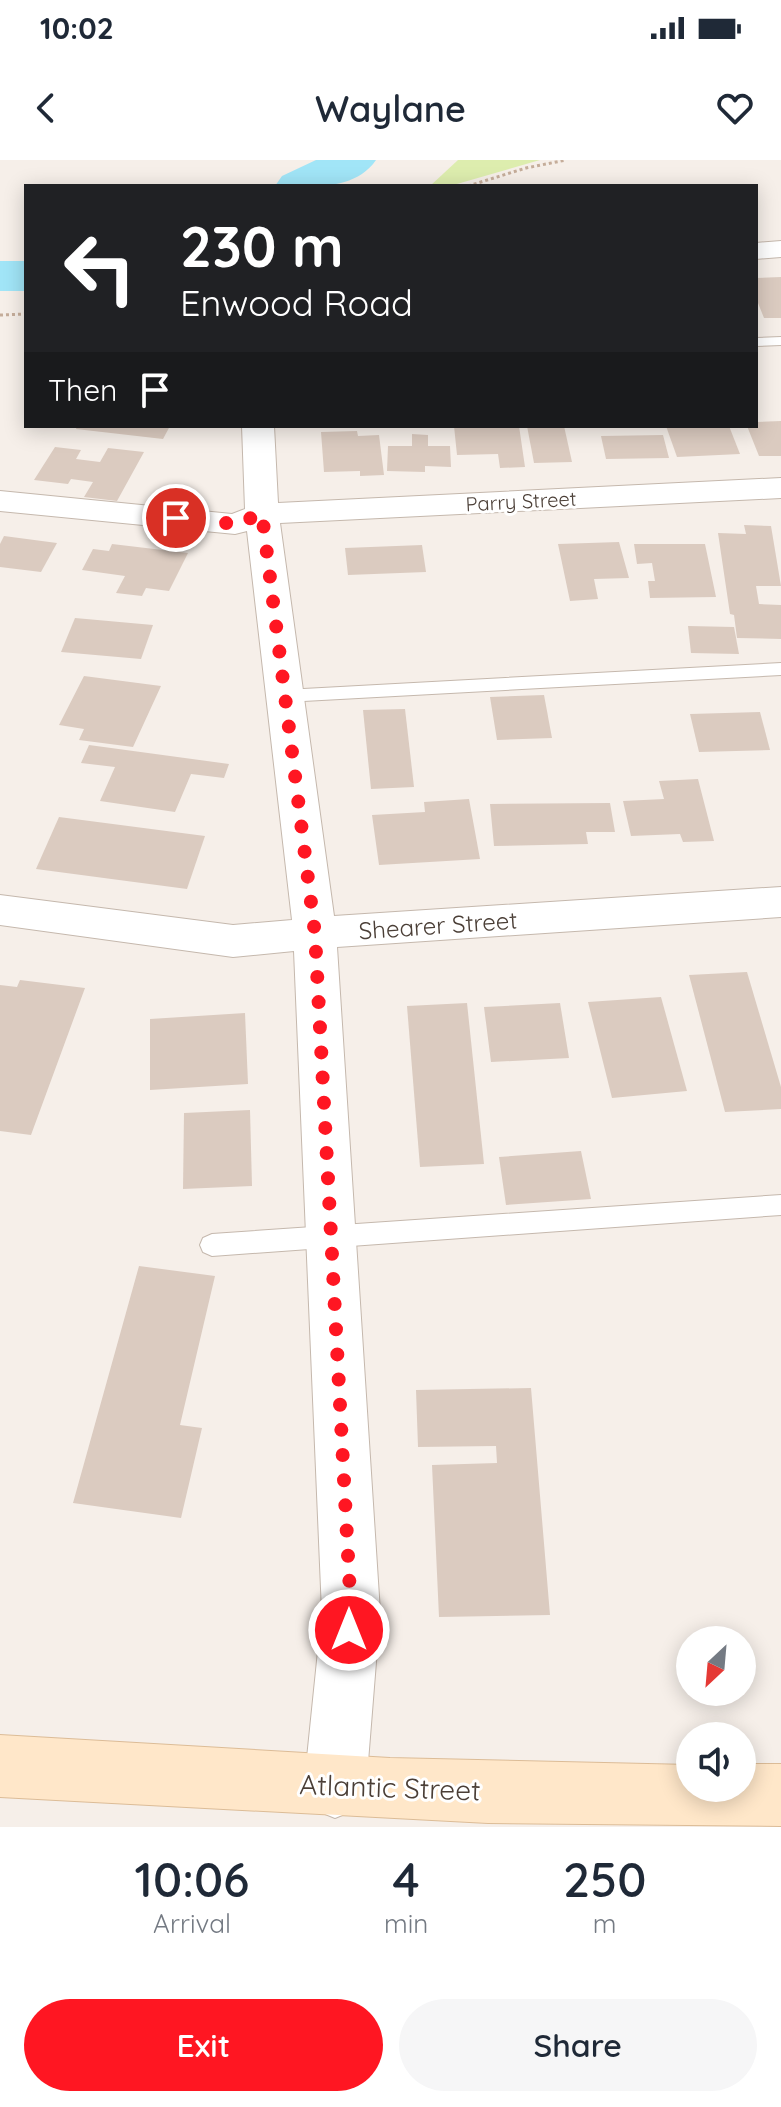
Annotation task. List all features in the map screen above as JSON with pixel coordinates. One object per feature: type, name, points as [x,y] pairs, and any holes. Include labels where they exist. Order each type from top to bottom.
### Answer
[{"type":"main road","name":"Atlantic Street","points":[[0,1766],[335,1787],[680,1797],[781,1795]]},
{"type":"street","points":[[758,251],[781,249]]},
{"type":"street","points":[[258,428],[262,514],[315,934],[351,1612],[335,1787]]},
{"type":"street","name":"Parry Street","points":[[0,501],[235,524],[262,514],[781,488]]},
{"type":"street","name":"Shearer Street","points":[[0,910],[233,941],[781,902]]},
{"type":"lane","points":[[758,342],[781,341]]},
{"type":"lane","points":[[285,696],[781,669]]},
{"type":"lane","points":[[212,1245],[781,1205]]},
{"type":"path","points":[[474,184],[526,168],[566,160]]},
{"type":"path","points":[[0,315],[24,314]]},
{"type":"green space","points":[[458,160],[540,160],[457,184],[432,184]]},
{"type":"building","points":[[781,277],[781,318],[764,318],[758,303],[758,278]]},
{"type":"building","points":[[781,421],[781,456],[759,456],[748,428],[758,428],[758,422]]},
{"type":"building","points":[[76,428],[169,428],[163,439]]},
{"type":"building","points":[[454,428],[519,428],[525,467],[500,468],[498,454],[457,455]]},
{"type":"building","points":[[527,428],[564,428],[572,462],[534,463]]},
{"type":"building","points":[[667,428],[730,428],[740,454],[677,457]]},
{"type":"building","points":[[357,431],[358,436],[379,435],[384,475],[360,476],[360,471],[324,472],[321,432]]},
{"type":"building","points":[[412,434],[428,435],[428,446],[450,446],[451,467],[425,466],[425,472],[387,471],[388,446],[412,446]]},
{"type":"building","points":[[663,435],[669,458],[606,459],[601,436]]},
{"type":"building","points":[[55,447],[81,450],[76,459],[100,462],[108,448],[144,452],[117,501],[84,497],[93,482],[71,479],[68,484],[34,480]]},
{"type":"building","points":[[744,525],[771,526],[781,586],[756,586],[759,604],[781,605],[781,639],[737,638],[734,615],[730,614],[718,533],[746,534]]},
{"type":"building","points":[[4,536],[57,543],[41,572],[0,567],[0,544]]},
{"type":"building","points":[[619,542],[629,578],[594,579],[598,599],[570,601],[558,544]]},
{"type":"building","points":[[112,544],[188,553],[169,591],[146,588],[142,596],[116,593],[125,576],[82,570],[93,549],[109,551]]},
{"type":"building","points":[[634,544],[705,544],[716,597],[650,598],[648,581],[655,581],[652,563],[637,564]]},
{"type":"building","points":[[422,545],[426,572],[348,575],[345,548]]},
{"type":"building","points":[[75,618],[153,625],[141,659],[61,652]]},
{"type":"building","points":[[688,626],[734,627],[739,654],[691,653]]},
{"type":"building","points":[[84,676],[161,686],[133,747],[79,740],[84,729],[59,725]]},
{"type":"building","points":[[544,695],[552,738],[497,740],[490,697]]},
{"type":"building","points":[[405,709],[414,787],[371,789],[363,710]]},
{"type":"building","points":[[760,712],[770,750],[699,752],[690,714]]},
{"type":"building","points":[[89,745],[229,764],[224,778],[191,774],[175,812],[100,801],[115,767],[81,763]]},
{"type":"building","points":[[698,779],[714,841],[683,842],[680,834],[631,836],[623,801],[664,799],[659,781]]},
{"type":"building","points":[[469,799],[480,859],[379,865],[372,815],[425,812],[424,802]]},
{"type":"building","points":[[610,803],[615,832],[586,832],[588,844],[494,846],[490,804]]},
{"type":"building","points":[[59,817],[205,836],[187,889],[36,869]]},
{"type":"building","points":[[747,972],[781,1087],[781,1109],[725,1112],[689,975]]},
{"type":"building","points":[[20,980],[85,988],[31,1135],[0,1131],[0,985],[17,987]]},
{"type":"building","points":[[661,997],[687,1091],[612,1098],[588,1002]]},
{"type":"building","points":[[467,1003],[484,1164],[420,1167],[407,1006]]},
{"type":"building","points":[[560,1003],[569,1058],[491,1062],[484,1007]]},
{"type":"building","points":[[245,1013],[248,1084],[150,1090],[150,1019]]},
{"type":"building","points":[[250,1110],[252,1186],[183,1189],[184,1113]]},
{"type":"building","points":[[581,1151],[591,1199],[506,1205],[499,1157]]},
{"type":"building","points":[[139,1266],[215,1276],[180,1425],[202,1428],[181,1518],[73,1503]]},
{"type":"building","points":[[531,1388],[550,1615],[439,1617],[432,1465],[497,1463],[496,1446],[418,1447],[416,1390]]},
{"type":"waterway","points":[[302,184],[353,160]]},
{"type":"waterway","points":[[0,276],[24,276]]},
{"type":"route","points":[[176,518],[235,524],[262,514],[315,934],[351,1612],[349,1630]]}]
